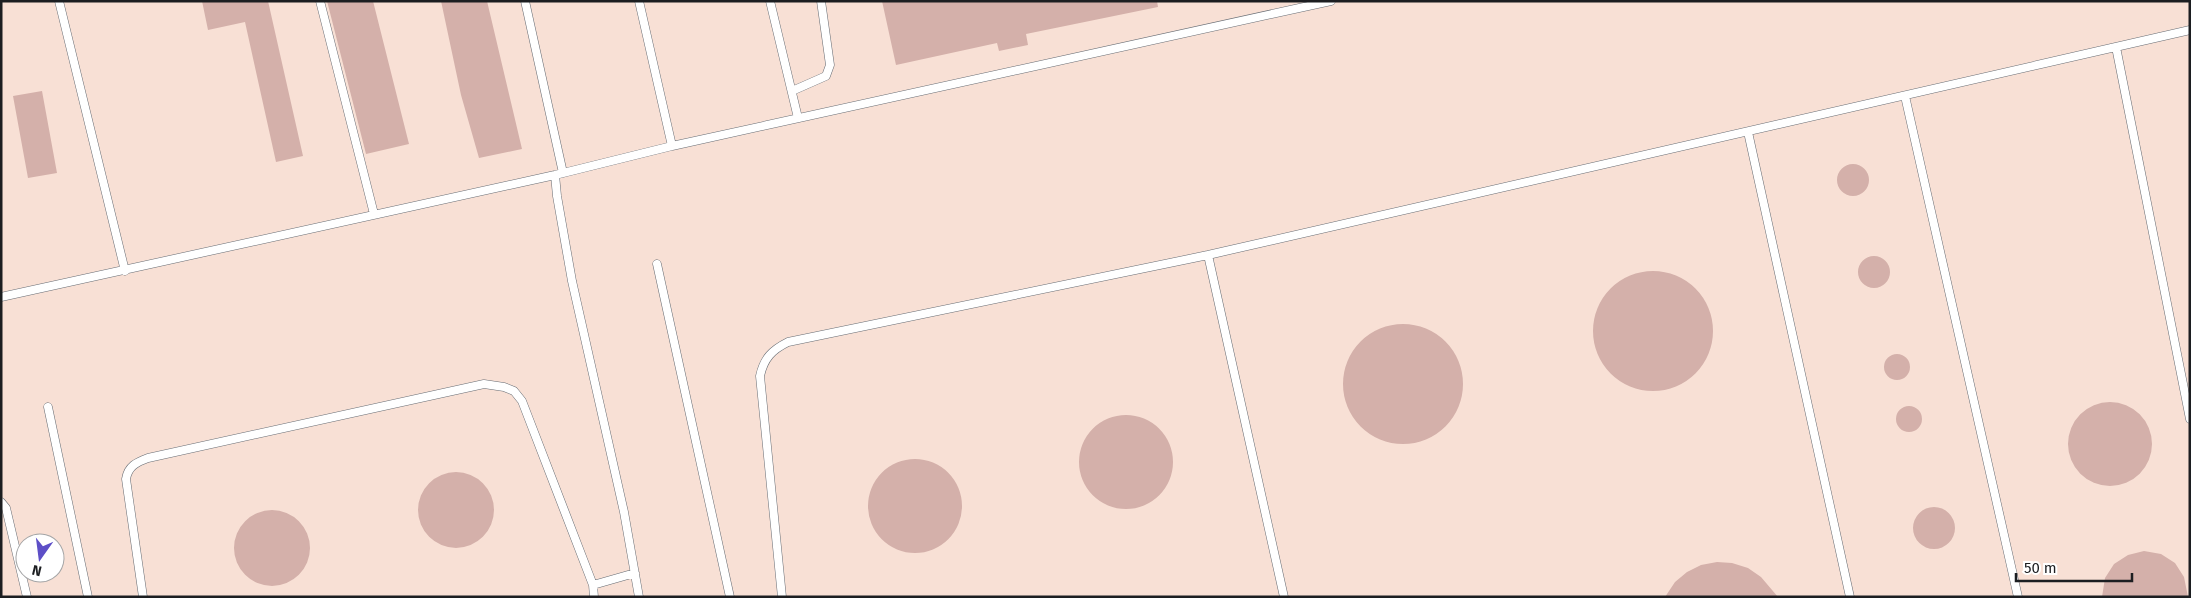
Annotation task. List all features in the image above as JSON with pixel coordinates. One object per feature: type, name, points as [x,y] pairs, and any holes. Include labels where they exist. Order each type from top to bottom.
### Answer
[{"type":"lane","points":[[59,1],[125,270]]},
{"type":"lane","points":[[320,1],[374,214]]},
{"type":"lane","points":[[524,1],[563,173]]},
{"type":"lane","points":[[639,1],[672,146]]},
{"type":"lane","points":[[770,1],[798,118]]},
{"type":"lane","points":[[792,91],[826,76],[829,70],[830,65],[821,1]]},
{"type":"lane","points":[[1,298],[555,175],[644,152],[1331,1]]},
{"type":"lane","points":[[782,597],[760,376],[764,362],[774,349],[788,342],[1208,255],[2190,30]]},
{"type":"lane","points":[[2116,46],[2190,419]]},
{"type":"lane","points":[[1905,96],[2018,597]]},
{"type":"lane","points":[[1748,132],[1850,597]]},
{"type":"lane","points":[[555,175],[572,281],[624,512],[639,597]]},
{"type":"lane","points":[[1208,255],[1284,597]]},
{"type":"lane","points":[[657,264],[730,597]]},
{"type":"lane","points":[[143,597],[126,479],[128,472],[136,463],[148,458],[489,384],[504,386],[514,391],[522,401],[593,585],[594,597]]},
{"type":"lane","points":[[48,408],[88,597]]},
{"type":"lane","points":[[1,502],[6,508],[27,597]]},
{"type":"lane","points":[[593,585],[634,573]]},
{"type":"shaded area","points":[[1,1],[2190,1],[2190,597],[1,597]]},
{"type":"building","points":[[202,1],[268,1],[303,156],[276,162],[245,22],[208,30]]},
{"type":"building","points":[[327,1],[373,1],[409,144],[366,154]]},
{"type":"building","points":[[441,1],[487,1],[522,149],[479,158],[461,95]]},
{"type":"building","points":[[882,1],[1157,1],[1158,7],[1026,34],[1028,45],[999,51],[997,43],[896,65]]},
{"type":"building","points":[[42,91],[57,173],[28,178],[13,96]]},
{"type":"building","points":[[1853,164],[1859,165],[1864,169],[1868,174],[1868,186],[1864,191],[1859,195],[1853,196],[1847,195],[1842,191],[1838,186],[1837,180],[1838,174],[1842,169],[1847,165]]},
{"type":"building","points":[[1874,256],[1880,257],[1885,261],[1889,266],[1889,278],[1885,283],[1880,287],[1874,288],[1868,287],[1863,283],[1859,278],[1858,272],[1859,266],[1863,261],[1868,257]]},
{"type":"building","points":[[1653,271],[1676,275],[1696,288],[1709,308],[1713,331],[1709,354],[1696,374],[1676,387],[1653,391],[1630,387],[1610,374],[1597,354],[1593,331],[1597,308],[1610,288],[1630,275]]},
{"type":"building","points":[[1403,324],[1426,328],[1446,341],[1459,361],[1463,384],[1459,407],[1446,427],[1426,440],[1403,444],[1380,440],[1360,427],[1347,407],[1343,384],[1347,361],[1360,341],[1380,328]]},
{"type":"building","points":[[1897,354],[1906,358],[1910,367],[1906,376],[1897,380],[1888,376],[1884,367],[1888,358]]},
{"type":"building","points":[[2110,402],[2126,405],[2140,414],[2149,428],[2152,444],[2149,460],[2140,474],[2126,483],[2110,486],[2094,483],[2080,474],[2071,460],[2068,444],[2071,428],[2080,414],[2094,405]]},
{"type":"building","points":[[1909,406],[1918,410],[1922,419],[1918,428],[1909,432],[1900,428],[1896,419],[1900,410]]},
{"type":"building","points":[[1126,415],[1144,419],[1159,429],[1169,444],[1173,462],[1169,480],[1159,495],[1144,505],[1126,509],[1108,505],[1093,495],[1083,480],[1079,462],[1083,444],[1093,429],[1108,419]]},
{"type":"building","points":[[915,459],[933,463],[948,473],[958,488],[962,506],[958,524],[948,539],[933,549],[915,553],[897,549],[882,539],[872,524],[868,506],[872,488],[882,473],[897,463]]},
{"type":"building","points":[[456,472],[470,475],[483,483],[491,496],[494,510],[491,524],[483,537],[470,545],[456,548],[442,545],[429,537],[421,524],[418,510],[421,496],[429,483],[442,475]]},
{"type":"building","points":[[1930,507],[1938,507],[1949,513],[1955,528],[1949,543],[1938,549],[1930,549],[1919,543],[1913,532],[1913,524],[1919,513]]},
{"type":"building","points":[[272,510],[286,513],[299,521],[307,534],[310,548],[307,562],[299,575],[286,583],[272,586],[258,583],[245,575],[237,562],[234,548],[237,534],[245,521],[258,513]]},
{"type":"building","points":[[2144,551],[2161,554],[2175,563],[2184,577],[2188,597],[2102,597],[2105,578],[2114,564],[2128,555]]},
{"type":"building","points":[[1717,562],[1732,563],[1748,568],[1761,577],[1778,597],[1665,597],[1675,582],[1687,572],[1701,565]]}]
